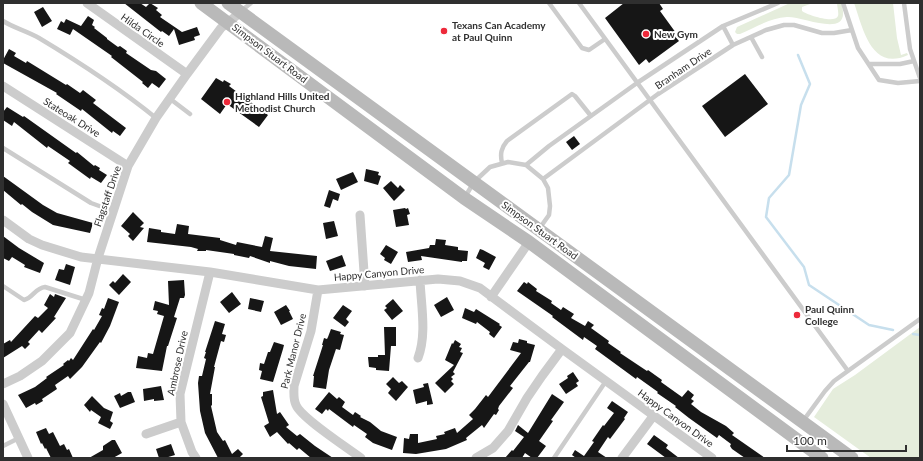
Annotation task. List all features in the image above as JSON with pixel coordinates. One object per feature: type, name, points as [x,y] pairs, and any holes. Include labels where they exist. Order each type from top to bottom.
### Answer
[{"type":"main road","name":"Simpson Stuart Road","points":[[201,3],[464,198],[529,242],[822,458]]},
{"type":"main road","name":"Simpson Stuart Road","points":[[228,3],[246,7],[474,182],[852,458]]},
{"type":"main road","points":[[529,242],[539,229]]},
{"type":"main road","points":[[793,437],[802,422]]},
{"type":"street","name":"Hilda Circle","points":[[87,3],[187,74]]},
{"type":"street","name":"Flagstaff Drive","points":[[3,384],[31,370],[70,333],[86,300],[94,278],[98,258],[128,166],[169,98],[221,28],[246,7]]},
{"type":"street","name":"Stateoak Drive","points":[[3,86],[128,166]]},
{"type":"street","points":[[360,215],[365,286]]},
{"type":"street","name":"Happy Canyon Drive","points":[[3,220],[29,239],[42,245],[81,257],[210,272],[318,290],[420,280],[438,279],[460,281],[480,288],[712,458]]},
{"type":"street","points":[[491,296],[529,242]]},
{"type":"street","name":"Ambrose Drive","points":[[196,458],[192,452],[181,422],[180,394],[210,272]]},
{"type":"street","points":[[418,358],[423,335],[420,280]]},
{"type":"street","name":"Park Manor Drive","points":[[318,290],[311,331],[294,386],[296,405],[308,418],[361,458]]},
{"type":"street","points":[[476,458],[492,448],[508,432],[527,398],[562,349]]},
{"type":"street","points":[[3,404],[28,458]]},
{"type":"street","points":[[622,458],[654,415]]},
{"type":"street","points":[[146,434],[181,422]]},
{"type":"lane","points":[[549,3],[582,48],[589,50],[605,39]]},
{"type":"lane","points":[[579,3],[638,83],[649,101],[848,371]]},
{"type":"lane","name":"Branham Drive","points":[[526,165],[548,146],[723,26],[778,3]]},
{"type":"lane","points":[[843,3],[858,48],[879,80],[898,83],[920,81]]},
{"type":"lane","points":[[904,3],[910,49],[920,78]]},
{"type":"lane","points":[[3,20],[14,27],[37,37],[70,58],[113,86],[156,118]]},
{"type":"lane","name":"Branham Drive","points":[[543,180],[684,76],[733,45],[766,30],[784,25],[794,25],[834,34],[852,30]]},
{"type":"lane","points":[[723,26],[733,45]]},
{"type":"lane","points":[[751,37],[762,57]]},
{"type":"lane","points":[[869,64],[900,64],[914,61]]},
{"type":"lane","points":[[502,163],[500,154],[507,141],[572,94],[591,116]]},
{"type":"lane","points":[[169,98],[190,114]]},
{"type":"lane","points":[[3,148],[91,203],[113,211]]},
{"type":"lane","points":[[464,198],[474,182],[490,167],[502,163],[516,162],[526,165],[543,180],[548,188],[550,206],[549,215],[539,229]]},
{"type":"lane","points":[[3,286],[24,300],[29,299],[37,289],[45,287],[86,300]]},
{"type":"lane","points":[[802,422],[834,381],[920,319]]},
{"type":"lane","points":[[554,458],[606,381]]},
{"type":"lane","points":[[3,446],[19,438]]},
{"type":"green space","points":[[790,3],[813,3],[802,7],[802,11],[809,15],[832,19],[838,16],[837,3],[841,3],[843,14],[840,21],[834,24],[825,24],[787,17],[768,21],[740,34],[735,32],[737,27]]},
{"type":"green space","points":[[854,3],[893,3],[897,38],[901,55],[907,53],[908,55],[895,59],[885,58],[877,53],[870,45],[865,35]]},
{"type":"green space","points":[[920,327],[920,458],[871,458],[814,417],[833,389],[855,375]]},
{"type":"building","points":[[124,3],[140,3],[146,7],[150,3],[158,8],[156,10],[162,15],[160,17],[182,32],[197,27],[200,35],[194,37],[195,40],[179,45],[174,29],[169,36],[162,31],[161,32]]},
{"type":"building","name":"New Gym","points":[[624,3],[659,3],[663,9],[660,11],[676,33],[674,35],[679,41],[649,63],[646,59],[639,65],[605,18]]},
{"type":"building","points":[[43,7],[52,21],[42,27],[34,12]]},
{"type":"building","points":[[88,16],[94,20],[92,25],[95,27],[94,28],[107,39],[118,47],[120,46],[127,51],[126,53],[151,70],[156,71],[166,79],[159,88],[152,83],[148,88],[142,83],[143,82],[111,57],[112,56],[73,29],[70,35],[57,29],[61,21],[64,23],[66,19],[81,26]]},
{"type":"building","points":[[9,49],[16,53],[14,56],[26,63],[27,61],[80,93],[83,90],[96,100],[93,103],[126,128],[120,136],[113,131],[112,133],[82,109],[81,111],[56,94],[57,93],[3,63]]},
{"type":"building","points":[[745,74],[768,104],[725,137],[702,106]]},
{"type":"building","name":"Highland Hills United Methodist Church","points":[[216,78],[231,84],[229,86],[268,115],[259,127],[227,104],[220,114],[201,99]]},
{"type":"building","points":[[7,107],[23,117],[24,116],[76,153],[77,152],[94,166],[95,165],[100,168],[99,170],[107,175],[101,183],[91,177],[90,179],[68,163],[70,161],[48,146],[47,148],[14,122],[12,126],[3,120],[3,112]]},
{"type":"building","points":[[574,136],[580,144],[572,150],[566,142]]},
{"type":"building","points":[[366,169],[379,172],[378,175],[381,176],[378,185],[364,181]]},
{"type":"building","points":[[353,172],[358,182],[341,190],[336,179]]},
{"type":"building","points":[[3,176],[43,205],[57,213],[93,223],[90,233],[53,225],[22,204],[21,205],[3,190]]},
{"type":"building","points":[[391,181],[398,188],[400,185],[405,190],[394,201],[383,188]]},
{"type":"building","points":[[329,190],[340,194],[338,201],[333,199],[330,208],[324,206]]},
{"type":"building","points":[[408,208],[410,214],[407,215],[409,225],[396,227],[393,210]]},
{"type":"building","points":[[133,212],[144,223],[140,227],[144,228],[133,241],[128,236],[130,234],[121,226]]},
{"type":"building","points":[[334,221],[338,236],[326,239],[323,223]]},
{"type":"building","points":[[177,224],[189,226],[188,234],[220,238],[220,240],[236,245],[237,242],[262,247],[265,236],[273,238],[270,251],[317,256],[316,269],[289,266],[270,261],[270,263],[250,256],[249,258],[206,250],[197,251],[198,249],[191,247],[147,242],[149,228],[175,234]]},
{"type":"building","points":[[3,236],[19,248],[44,263],[40,273],[24,267],[25,265],[12,257],[9,261],[3,258]]},
{"type":"building","points":[[436,239],[446,240],[445,245],[458,247],[458,250],[468,251],[467,261],[462,262],[421,256],[422,260],[408,262],[406,252],[429,248],[430,245],[435,245]]},
{"type":"building","points":[[386,245],[398,252],[391,264],[384,260],[385,258],[380,254]]},
{"type":"building","points":[[480,249],[496,257],[489,270],[483,267],[485,263],[476,258]]},
{"type":"building","points":[[342,255],[346,266],[330,271],[326,261]]},
{"type":"building","points":[[66,264],[75,267],[70,285],[55,280],[59,269],[64,270]]},
{"type":"building","points":[[123,274],[131,282],[119,295],[109,285],[113,281],[115,283]]},
{"type":"building","points":[[184,280],[185,295],[184,298],[180,298],[174,317],[177,318],[167,346],[162,371],[136,368],[138,356],[147,358],[148,353],[153,354],[164,316],[157,314],[158,311],[153,310],[155,301],[169,305],[168,281]]},
{"type":"building","points":[[524,282],[527,284],[528,282],[537,289],[536,291],[552,301],[551,303],[561,310],[563,307],[574,314],[571,318],[585,326],[588,321],[594,325],[591,328],[609,341],[608,343],[621,352],[620,353],[647,371],[648,370],[662,380],[661,382],[682,397],[688,390],[694,395],[691,399],[694,401],[691,404],[701,412],[726,426],[734,433],[732,435],[765,458],[745,458],[732,449],[730,446],[731,444],[719,435],[717,438],[689,418],[675,407],[676,406],[657,393],[658,392],[637,377],[636,379],[595,349],[597,346],[584,337],[583,340],[552,317],[553,316],[517,291]]},
{"type":"building","points":[[232,292],[241,304],[229,313],[220,302]]},
{"type":"building","points":[[50,294],[54,297],[55,294],[66,298],[54,317],[56,318],[42,333],[39,330],[28,342],[30,344],[25,349],[22,346],[3,358],[3,344],[10,340],[11,342],[35,316],[38,318],[48,308],[44,305]]},
{"type":"building","points":[[447,297],[454,310],[441,317],[434,305]]},
{"type":"building","points":[[108,298],[119,302],[110,326],[101,343],[100,342],[82,367],[70,379],[68,376],[55,385],[57,389],[42,399],[43,401],[26,408],[18,395],[35,387],[71,358],[73,360],[102,316],[99,315],[102,308],[104,309]]},
{"type":"building","points":[[250,298],[264,301],[261,312],[248,309]]},
{"type":"building","points":[[393,299],[403,311],[392,320],[384,310],[387,308],[385,306]]},
{"type":"building","points":[[286,305],[293,319],[281,325],[274,312]]},
{"type":"building","points":[[343,305],[352,311],[346,319],[349,322],[345,327],[333,318]]},
{"type":"building","points":[[465,308],[474,312],[476,309],[500,324],[499,325],[502,327],[494,338],[489,334],[490,332],[477,322],[476,324],[462,318]]},
{"type":"building","points":[[215,321],[225,324],[222,334],[226,335],[224,342],[221,341],[214,367],[210,394],[212,394],[211,406],[217,432],[223,441],[225,440],[232,454],[238,449],[243,454],[239,458],[218,458],[205,433],[200,411],[199,376],[202,376],[206,359],[204,358],[205,352]]},
{"type":"building","points":[[384,327],[396,327],[396,346],[391,346],[389,371],[376,370],[376,368],[369,367],[368,357],[385,355]]},
{"type":"building","points":[[331,329],[341,332],[340,334],[344,335],[340,350],[336,349],[329,370],[326,389],[313,387],[313,376],[324,338],[327,339]]},
{"type":"building","points":[[519,339],[535,345],[530,362],[510,386],[513,388],[499,406],[499,410],[496,415],[494,414],[484,428],[482,425],[466,438],[467,440],[446,449],[416,454],[403,453],[404,438],[409,439],[410,434],[418,434],[418,443],[437,439],[436,436],[445,434],[444,432],[455,428],[457,433],[473,419],[469,415],[486,395],[488,397],[521,353],[510,350],[513,342],[518,343]]},
{"type":"building","points":[[455,340],[461,344],[459,347],[462,348],[460,352],[463,353],[453,372],[455,374],[451,377],[453,379],[451,381],[454,384],[445,393],[435,383],[454,365],[445,360],[452,343],[453,344]]},
{"type":"building","points":[[274,342],[284,345],[273,382],[260,379],[262,371],[259,370],[260,363],[264,364],[268,352],[270,352]]},
{"type":"building","points":[[573,372],[579,381],[576,383],[578,386],[566,394],[559,384],[568,378],[567,376]]},
{"type":"building","points":[[393,377],[399,383],[402,381],[408,387],[396,401],[388,393],[391,389],[386,384]]},
{"type":"building","points":[[428,383],[433,404],[427,405],[427,401],[416,404],[413,390],[424,387],[423,384]]},
{"type":"building","points":[[161,386],[164,400],[154,401],[154,399],[144,401],[143,389]]},
{"type":"building","points":[[273,390],[277,414],[280,412],[289,425],[286,427],[297,436],[300,434],[333,458],[311,458],[299,448],[297,450],[289,443],[288,444],[277,432],[270,437],[264,426],[269,423],[261,397],[263,396],[263,392]]},
{"type":"building","points":[[131,392],[135,402],[120,408],[114,396],[120,393],[121,396]]},
{"type":"building","points":[[329,392],[337,399],[339,397],[345,402],[342,407],[353,415],[355,412],[381,431],[397,437],[392,450],[373,443],[365,437],[367,434],[354,425],[353,427],[329,409],[328,411],[326,409],[322,414],[315,409]]},
{"type":"building","points":[[552,394],[564,402],[551,420],[553,421],[539,441],[546,446],[537,458],[532,458],[525,453],[522,458],[505,458],[512,450],[513,451],[524,437],[515,431],[518,425],[528,433]]},
{"type":"building","points":[[92,396],[104,408],[113,412],[110,421],[113,423],[110,429],[98,423],[101,417],[91,410],[90,412],[84,405]]},
{"type":"building","points":[[612,401],[628,412],[624,418],[625,419],[610,439],[608,437],[598,452],[607,458],[576,458],[572,455],[575,450],[584,456],[594,442],[592,441],[603,425],[604,426],[614,413],[607,408]]},
{"type":"building","points":[[46,428],[49,434],[53,432],[60,446],[64,444],[67,450],[69,449],[73,458],[51,458],[46,448],[45,449],[42,443],[41,444],[36,432]]},
{"type":"building","points":[[654,435],[668,445],[666,448],[679,458],[666,458],[647,444]]},
{"type":"building","points":[[112,440],[115,440],[122,453],[113,458],[89,458],[103,450],[103,446]]},
{"type":"building","points":[[171,444],[175,455],[159,458],[156,449]]},
{"type":"waterway","points":[[798,55],[810,84],[801,105],[789,175],[769,198],[766,217],[804,267],[809,285],[869,325],[893,330]]},
{"type":"waterway","points":[[913,334],[920,335]]},
{"type":"place","name":"Texans Can Academy at Paul Quinn","points":[[444,31]]},
{"type":"place","name":"New Gym","points":[[646,34]]},
{"type":"place","name":"Highland Hills United Methodist Church","points":[[227,102]]},
{"type":"place","name":"Paul Quinn College","points":[[797,315]]}]
